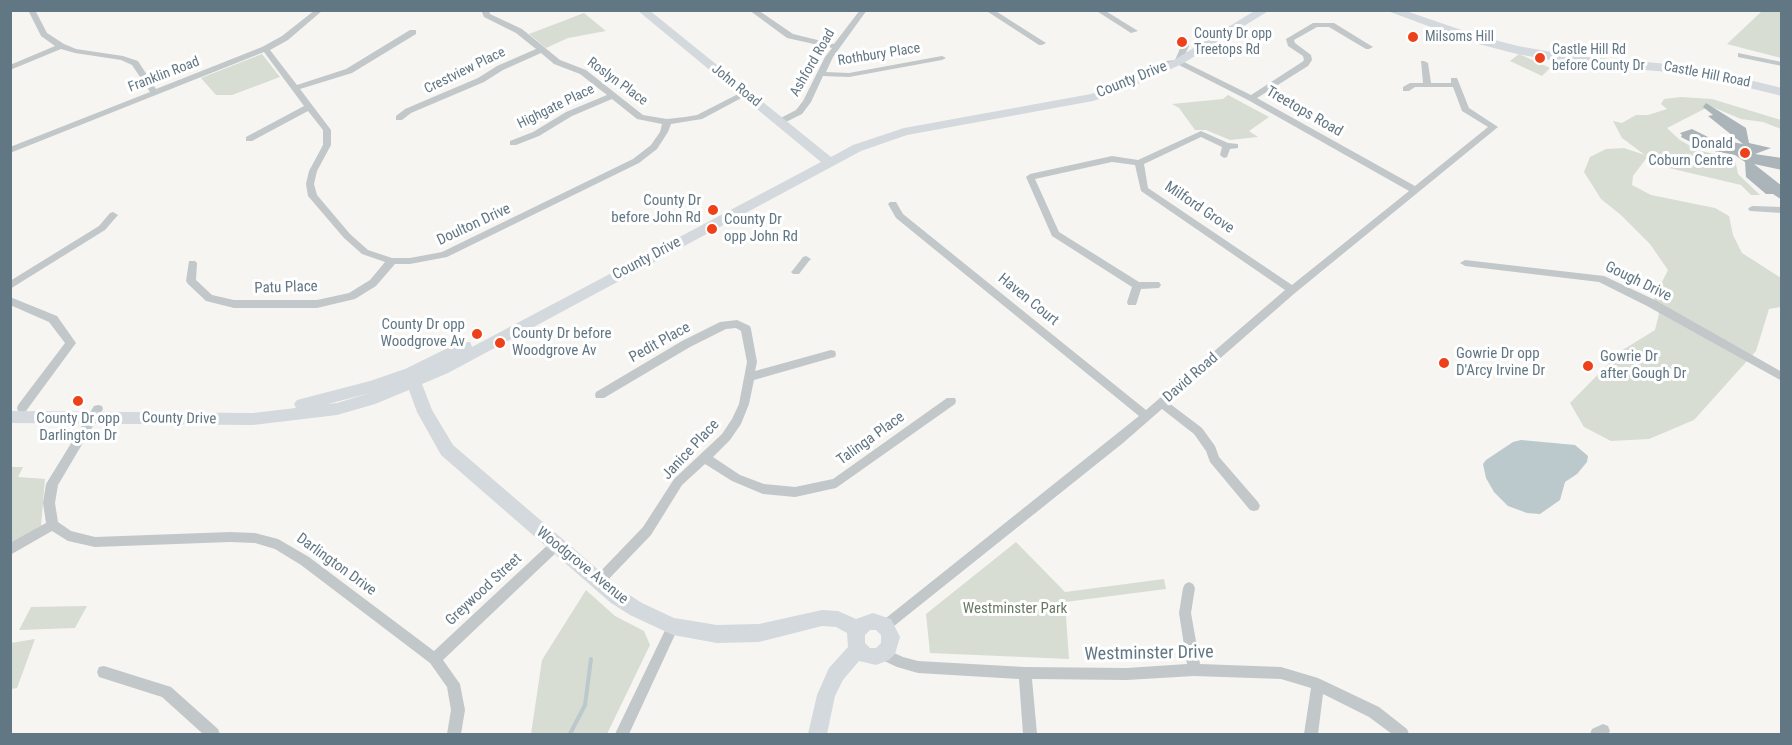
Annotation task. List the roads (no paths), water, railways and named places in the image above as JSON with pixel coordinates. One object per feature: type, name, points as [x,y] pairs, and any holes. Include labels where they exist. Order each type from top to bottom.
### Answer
[{"type":"main road","name":"John Road","points":[[642,10],[826,160]]},
{"type":"main road","name":"County Drive","points":[[14,411],[253,419],[337,409],[412,378],[826,160],[852,143],[901,127],[1110,86],[1147,71],[1222,22],[1247,10]]},
{"type":"main road","name":"County Drive","points":[[826,160],[904,132],[1104,93],[1138,81],[1178,62],[1265,10]]},
{"type":"main road","name":"Castle Hill Road","points":[[1390,10],[1475,39],[1517,50],[1574,60],[1712,73],[1782,92]]},
{"type":"main road","name":"Castle Hill Road","points":[[1408,10],[1523,46],[1631,64]]},
{"type":"main road","name":"Woodgrove Avenue","points":[[412,378],[429,420],[447,450],[617,597],[636,609],[673,626],[694,631],[759,633],[822,618],[838,620],[858,629]]},
{"type":"main road","points":[[874,621],[885,626],[891,640],[887,650],[883,654],[872,657],[858,650],[855,639],[858,629],[874,621]]},
{"type":"main road","points":[[818,735],[826,695],[836,674],[858,650]]},
{"type":"street","points":[[31,10],[44,34],[61,46],[75,51],[123,58],[135,63],[155,93]]},
{"type":"street","name":"Franklin Road","points":[[10,150],[265,49],[285,38],[320,10]]},
{"type":"street","name":"Roslyn Place","points":[[485,10],[487,15],[519,31],[557,62],[583,72],[599,83],[611,96],[640,117],[667,122],[699,117],[746,94]]},
{"type":"street","points":[[752,10],[790,36],[836,47]]},
{"type":"street","name":"Ashford Road","points":[[780,122],[804,107],[836,47],[864,10]]},
{"type":"street","points":[[988,10],[1042,43]]},
{"type":"street","points":[[1098,10],[1134,31]]},
{"type":"street","points":[[1251,98],[1307,62],[1307,55],[1290,42],[1291,37],[1316,25],[1327,24],[1369,47]]},
{"type":"street","points":[[295,88],[349,71],[413,32]]},
{"type":"street","points":[[1358,40],[1366,34]]},
{"type":"street","points":[[10,68],[61,46]]},
{"type":"street","points":[[1158,64],[1178,62],[1185,46]]},
{"type":"street","name":"Doulton Drive","points":[[265,49],[327,130],[327,145],[313,171],[310,184],[312,196],[347,236],[365,252],[392,261],[410,261],[444,255],[636,161],[654,147],[664,132],[667,122]]},
{"type":"street","name":"Crestview Place","points":[[399,118],[408,111],[481,80],[500,68],[543,49]]},
{"type":"street","points":[[1741,55],[1782,63]]},
{"type":"street","name":"Rothbury Place","points":[[821,74],[849,75],[942,58]]},
{"type":"street","name":"Treetops Road","points":[[1178,62],[1251,98],[1415,190]]},
{"type":"street","points":[[1406,89],[1413,85],[1427,85],[1424,63]]},
{"type":"street","name":"David Road","points":[[885,626],[1147,417],[1292,290],[1494,127],[1465,109],[1454,82],[1427,85]]},
{"type":"street","name":"Highgate Place","points":[[513,143],[536,134],[568,114],[611,96]]},
{"type":"street","points":[[249,139],[308,107]]},
{"type":"street","points":[[252,126],[261,132]]},
{"type":"street","points":[[1156,285],[1137,286],[1055,234],[1030,177],[1112,159],[1139,163],[1201,135],[1231,146],[1224,156]]},
{"type":"street","name":"Milford Grove","points":[[1139,163],[1144,189],[1292,290]]},
{"type":"street","name":"Haven Court","points":[[893,204],[899,216],[1147,417]]},
{"type":"street","points":[[1753,208],[1782,210]]},
{"type":"street","points":[[10,286],[102,228],[113,215]]},
{"type":"street","points":[[796,272],[806,259]]},
{"type":"street","name":"Patu Place","points":[[192,263],[191,281],[209,298],[234,304],[317,304],[352,296],[373,283],[392,261]]},
{"type":"street","name":"Gough Drive","points":[[1465,263],[1601,279],[1650,303],[1782,377]]},
{"type":"street","points":[[1132,302],[1137,286]]},
{"type":"street","points":[[10,301],[52,319],[71,343],[14,411]]},
{"type":"street","name":"Janice Place","points":[[599,581],[647,531],[678,482],[726,437],[737,421],[744,404],[752,362],[746,329],[737,324]]},
{"type":"street","name":"Pedit Place","points":[[600,395],[724,325],[737,324]]},
{"type":"street","points":[[750,376],[831,354]]},
{"type":"street","name":"Talinga Place","points":[[704,457],[736,478],[763,489],[795,492],[836,483],[951,401]]},
{"type":"street","points":[[1162,403],[1198,431],[1211,449],[1214,459],[1254,506]]},
{"type":"street","points":[[10,550],[52,525],[49,503],[52,484],[96,414]]},
{"type":"street","name":"Darlington Drive","points":[[52,525],[68,536],[95,542],[230,537],[255,538],[278,544],[305,561],[435,659],[453,684],[458,710],[454,735]]},
{"type":"street","name":"Greywood Street","points":[[435,659],[556,545]]},
{"type":"street","points":[[1189,588],[1185,613],[1194,670]]},
{"type":"street","points":[[622,735],[673,626]]},
{"type":"street","name":"Westminster Drive","points":[[883,654],[902,663],[918,667],[1025,673],[1127,674],[1194,670],[1281,674],[1318,684],[1374,712],[1402,735]]},
{"type":"street","points":[[104,672],[166,692],[213,735]]},
{"type":"street","points":[[1025,673],[1030,735]]},
{"type":"street","points":[[1311,735],[1318,684]]},
{"type":"waterway","points":[[570,734],[585,705],[591,659]]},
{"type":"place","name":"Milsoms Hill","points":[[1413,37]]},
{"type":"place","name":"County Dr opp Treetops Rd","points":[[1182,42]]},
{"type":"place","name":"Castle Hill Rd before County Dr","points":[[1540,58]]},
{"type":"place","name":"Donald Coburn Centre","points":[[1745,153]]},
{"type":"place","name":"County Dr before John Rd","points":[[713,210]]},
{"type":"place","name":"County Dr opp John Rd","points":[[712,229]]},
{"type":"place","name":"County Dr opp Woodgrove Av","points":[[477,334]]},
{"type":"place","name":"County Dr before Woodgrove Av","points":[[500,343]]},
{"type":"place","name":"Gowrie Dr opp D'Arcy Irvine Dr","points":[[1444,363]]},
{"type":"place","name":"Gowrie Dr after Gough Dr","points":[[1588,366]]},
{"type":"place","name":"County Dr opp Darlington Dr","points":[[78,401]]},
{"type":"park label","name":"Westminster Park","points":[[1015,609]]}]
